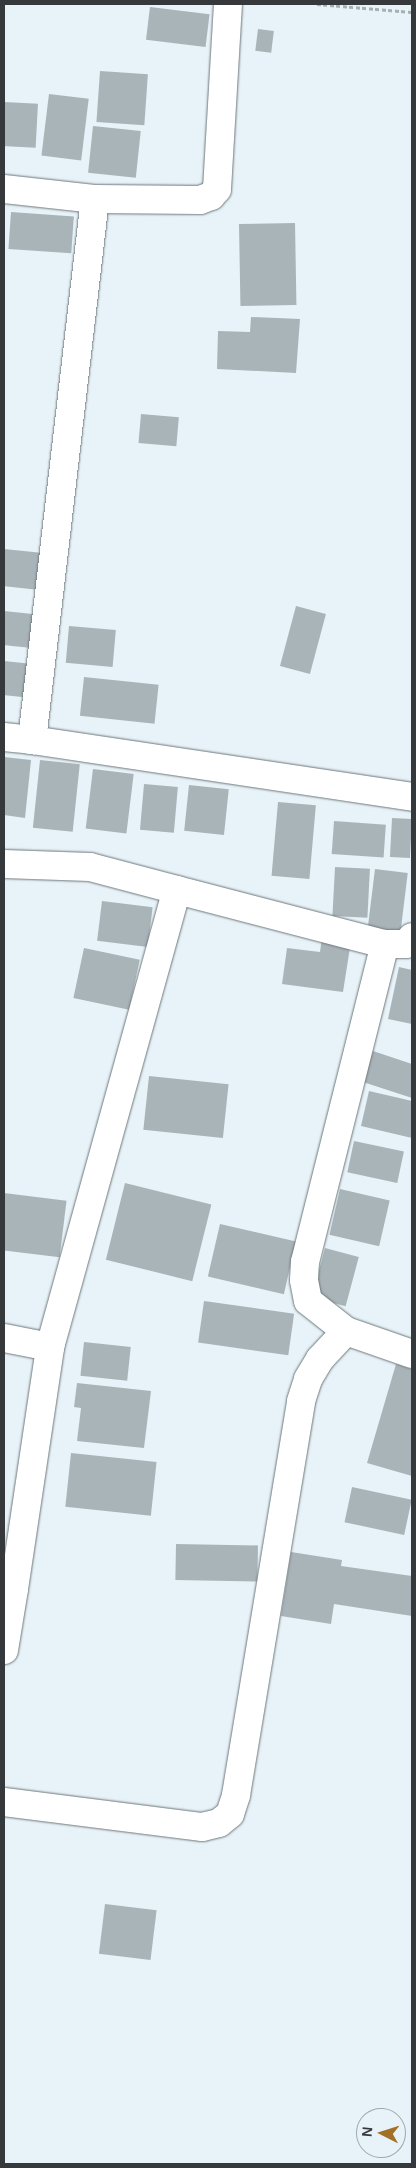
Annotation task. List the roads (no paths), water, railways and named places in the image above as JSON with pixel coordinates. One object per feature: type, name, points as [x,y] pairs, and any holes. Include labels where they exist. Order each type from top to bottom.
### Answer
[{"type":"street","points":[[4,189],[95,199],[200,200],[212,196],[217,189],[228,4]]},
{"type":"street","points":[[32,740],[95,199]]},
{"type":"street","points":[[4,737],[412,797]]},
{"type":"street","points":[[4,864],[90,868],[385,944],[406,944],[412,937]]},
{"type":"street","points":[[4,1650],[9,1588],[50,1347],[177,890]]},
{"type":"street","points":[[385,944],[306,1262],[304,1280],[308,1301],[346,1331],[412,1354]]},
{"type":"street","points":[[4,1802],[202,1827],[219,1823],[230,1814],[236,1795],[301,1401],[320,1359],[346,1331]]},
{"type":"street","points":[[4,1338],[50,1347]]}]
